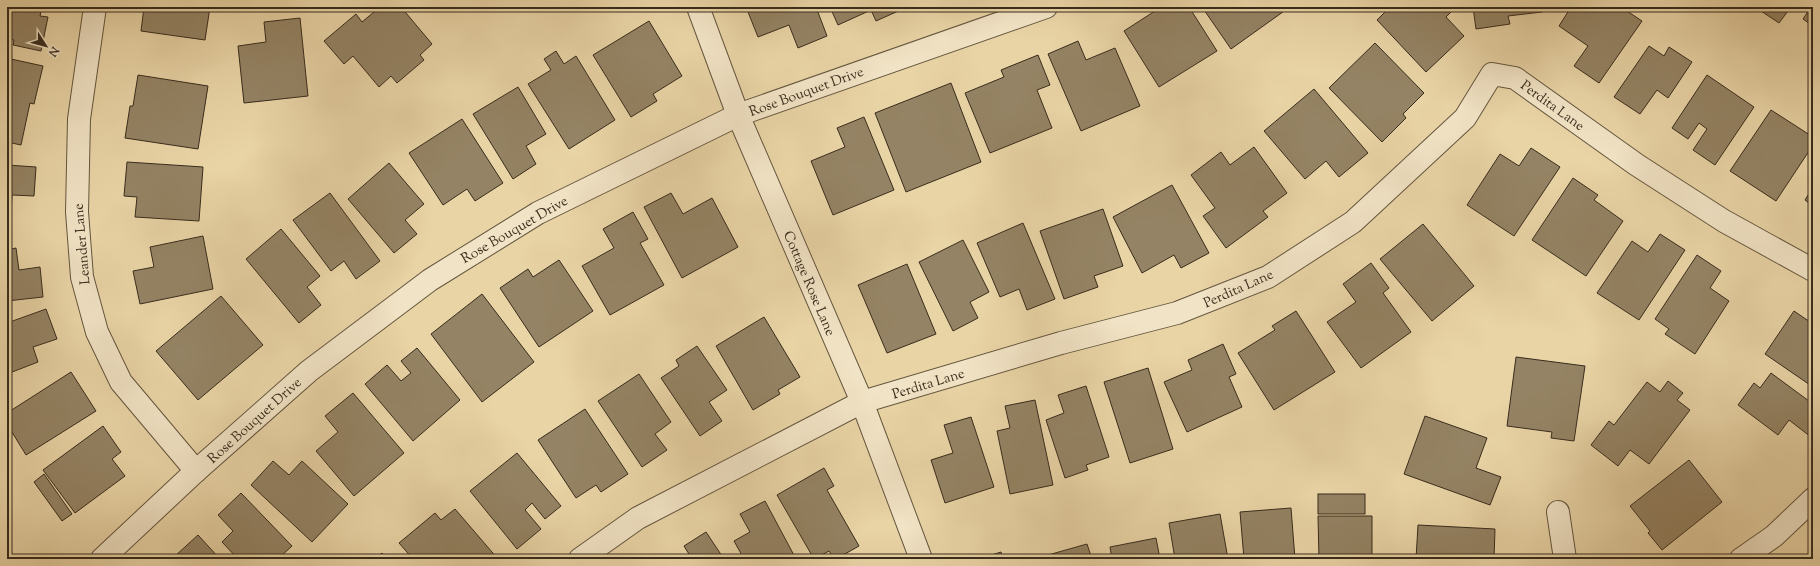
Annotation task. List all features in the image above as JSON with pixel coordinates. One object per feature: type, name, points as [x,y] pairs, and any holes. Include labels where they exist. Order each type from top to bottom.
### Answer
[{"type":"street","name":"Leander Lane","points":[[95,7],[79,119],[77,212],[82,277],[97,332],[121,382],[196,471]]},
{"type":"street","name":"Cottage Rose Lane","points":[[698,7],[738,115],[862,402],[920,559]]},
{"type":"street","name":"Rose Bouquet Drive","points":[[102,559],[196,471],[309,371],[430,280],[538,212],[738,115],[1046,7]]},
{"type":"street","name":"Perdita Lane","points":[[580,559],[638,518],[862,402],[1061,343],[1177,313],[1268,277],[1353,222],[1465,118],[1492,74],[1515,78],[1637,166],[1724,221],[1813,270]]},
{"type":"street","points":[[1741,559],[1774,536],[1813,499]]},
{"type":"street","points":[[1558,512],[1566,559]]},
{"type":"building","points":[[7,7],[42,7],[40,16],[48,17],[41,51],[13,45],[14,40],[7,39]]},
{"type":"building","points":[[144,7],[210,7],[205,40],[141,31]]},
{"type":"building","points":[[380,7],[401,7],[432,44],[420,55],[424,60],[397,83],[391,76],[379,87],[353,56],[344,64],[324,41],[356,14],[362,22]]},
{"type":"building","points":[[746,7],[816,7],[827,36],[798,48],[789,25],[758,37]]},
{"type":"building","points":[[830,7],[905,8],[876,21],[871,10],[838,25]]},
{"type":"building","points":[[1157,7],[1189,7],[1217,51],[1159,87],[1124,31],[1158,9]]},
{"type":"building","points":[[1202,7],[1286,7],[1287,9],[1231,49]]},
{"type":"building","points":[[1390,7],[1456,7],[1446,17],[1464,36],[1426,72],[1377,20]]},
{"type":"building","points":[[1473,7],[1542,7],[1542,12],[1508,16],[1510,24],[1476,29]]},
{"type":"building","points":[[1571,7],[1621,7],[1642,21],[1599,83],[1574,66],[1588,46],[1559,26]]},
{"type":"building","points":[[1755,7],[1791,7],[1779,23]]},
{"type":"building","points":[[1811,7],[1813,7],[1813,26],[1803,19]]},
{"type":"building","points":[[300,18],[308,96],[244,103],[238,46],[266,42],[264,22]]},
{"type":"building","points":[[649,21],[682,76],[653,94],[657,101],[631,117],[593,55]]},
{"type":"building","points":[[1078,41],[1086,60],[1115,48],[1140,106],[1081,131],[1048,54]]},
{"type":"building","points":[[1375,43],[1424,93],[1403,114],[1406,118],[1382,142],[1329,88]]},
{"type":"building","points":[[1649,46],[1664,56],[1669,47],[1692,62],[1668,98],[1657,90],[1640,114],[1614,97]]},
{"type":"building","points":[[556,51],[564,64],[576,56],[615,120],[569,149],[528,84],[551,70],[544,59]]},
{"type":"building","points":[[1038,55],[1050,85],[1037,90],[1052,128],[990,153],[965,93],[1004,77],[1001,70]]},
{"type":"building","points":[[11,59],[43,66],[34,104],[30,103],[21,145],[7,142],[7,74]]},
{"type":"building","points":[[138,75],[208,86],[198,149],[125,138],[130,106],[133,106]]},
{"type":"building","points":[[1707,75],[1754,107],[1715,165],[1693,150],[1707,129],[1699,123],[1688,139],[1672,128]]},
{"type":"building","points":[[951,83],[981,162],[906,192],[875,113]]},
{"type":"building","points":[[518,87],[546,134],[526,146],[536,164],[513,179],[473,114]]},
{"type":"building","points":[[1314,89],[1368,153],[1339,177],[1326,161],[1305,179],[1264,131]]},
{"type":"building","points":[[1771,110],[1813,137],[1813,145],[1776,201],[1730,171]]},
{"type":"building","points":[[864,117],[894,190],[833,215],[811,161],[845,147],[837,128]]},
{"type":"building","points":[[462,119],[503,183],[475,201],[467,189],[443,205],[409,153]]},
{"type":"building","points":[[1254,147],[1287,193],[1263,211],[1268,217],[1226,248],[1203,216],[1215,208],[1191,175],[1221,152],[1230,165]]},
{"type":"building","points":[[1531,148],[1560,167],[1514,236],[1467,205],[1500,154],[1519,166]]},
{"type":"building","points":[[127,162],[203,167],[199,221],[135,217],[137,197],[124,196]]},
{"type":"building","points":[[389,163],[424,204],[405,220],[417,234],[394,253],[348,199]]},
{"type":"building","points":[[7,165],[36,167],[34,196],[12,195],[10,231],[7,231]]},
{"type":"building","points":[[1573,178],[1598,195],[1594,200],[1623,221],[1586,276],[1532,240]]},
{"type":"building","points":[[1172,185],[1209,253],[1181,268],[1174,255],[1142,273],[1113,217]]},
{"type":"building","points":[[1813,187],[1813,206],[1805,200]]},
{"type":"building","points":[[330,193],[380,261],[356,279],[344,261],[331,271],[293,220]]},
{"type":"building","points":[[671,193],[683,214],[712,198],[738,247],[682,278],[644,207]]},
{"type":"building","points":[[1103,209],[1123,266],[1094,276],[1098,287],[1064,299],[1040,231]]},
{"type":"building","points":[[633,212],[648,239],[640,243],[664,285],[610,315],[582,266],[614,248],[603,229]]},
{"type":"building","points":[[1023,223],[1055,299],[1027,310],[1019,289],[1000,297],[977,243]]},
{"type":"building","points":[[1423,224],[1474,286],[1432,321],[1380,259]]},
{"type":"building","points":[[281,229],[320,276],[307,287],[321,305],[299,323],[246,259]]},
{"type":"building","points":[[1660,234],[1685,250],[1639,320],[1597,293],[1632,241],[1648,252]]},
{"type":"building","points":[[203,236],[213,289],[140,304],[133,271],[154,267],[150,247]]},
{"type":"building","points":[[963,240],[989,292],[970,302],[978,318],[953,331],[919,262]]},
{"type":"building","points":[[16,248],[19,270],[40,267],[43,297],[7,301],[7,250]]},
{"type":"building","points":[[1697,255],[1721,271],[1710,288],[1729,301],[1695,354],[1665,334],[1669,329],[1655,319]]},
{"type":"building","points":[[559,260],[593,311],[539,347],[500,288],[528,269],[533,277]]},
{"type":"building","points":[[1371,263],[1389,288],[1383,293],[1411,332],[1361,368],[1327,322],[1356,302],[1343,284]]},
{"type":"building","points":[[907,264],[936,334],[887,353],[858,285]]},
{"type":"building","points":[[482,294],[534,362],[482,402],[431,334]]},
{"type":"building","points":[[221,296],[263,345],[198,400],[156,351]]},
{"type":"building","points":[[46,309],[57,339],[33,347],[38,362],[7,374],[7,323]]},
{"type":"building","points":[[1296,311],[1335,372],[1274,410],[1238,353],[1275,330],[1272,326]]},
{"type":"building","points":[[1794,311],[1813,324],[1813,387],[1765,354]]},
{"type":"building","points":[[764,317],[800,377],[778,390],[780,394],[753,410],[716,346]]},
{"type":"building","points":[[1223,344],[1236,374],[1229,377],[1242,407],[1187,432],[1164,382],[1192,370],[1188,360]]},
{"type":"building","points":[[697,346],[727,390],[709,402],[722,421],[700,436],[661,378],[679,366],[676,360]]},
{"type":"building","points":[[417,348],[460,400],[413,441],[365,384],[387,365],[401,381],[411,373],[401,361]]},
{"type":"building","points":[[1516,357],[1585,366],[1574,441],[1551,438],[1552,432],[1507,426]]},
{"type":"building","points":[[1148,368],[1173,449],[1130,463],[1104,382]]},
{"type":"building","points":[[71,372],[96,411],[26,455],[7,424],[7,413]]},
{"type":"building","points":[[1771,373],[1813,404],[1813,434],[1811,437],[1789,420],[1778,435],[1738,405],[1754,383],[1760,388]]},
{"type":"building","points":[[639,374],[671,422],[655,434],[667,450],[642,467],[598,401]]},
{"type":"building","points":[[1668,381],[1683,393],[1677,400],[1690,410],[1649,464],[1630,450],[1618,466],[1591,445],[1609,421],[1614,425],[1647,382],[1660,392]]},
{"type":"building","points":[[1086,386],[1109,457],[1086,465],[1088,470],[1065,478],[1046,420],[1064,413],[1058,395]]},
{"type":"building","points":[[353,393],[404,453],[354,496],[316,451],[338,432],[325,416]]},
{"type":"building","points":[[1035,400],[1053,485],[1010,494],[997,431],[1010,428],[1005,406]]},
{"type":"building","points":[[585,409],[628,474],[601,492],[596,485],[576,498],[538,440]]},
{"type":"building","points":[[1425,416],[1487,438],[1476,468],[1501,477],[1490,505],[1404,474]]},
{"type":"building","points":[[971,417],[994,487],[945,503],[931,460],[953,453],[944,425]]},
{"type":"building","points":[[103,426],[121,452],[112,459],[125,476],[75,513],[43,470]]},
{"type":"building","points":[[517,453],[561,506],[545,519],[532,503],[525,510],[541,529],[517,549],[470,491]]},
{"type":"building","points":[[1689,460],[1722,502],[1662,550],[1648,533],[1650,531],[1630,506]]},
{"type":"building","points":[[273,461],[289,475],[302,461],[348,504],[312,542],[251,485]]},
{"type":"building","points":[[824,468],[834,486],[827,490],[859,546],[836,559],[834,559],[829,551],[814,559],[777,495]]},
{"type":"building","points":[[44,474],[72,514],[62,521],[34,482]]},
{"type":"building","points":[[241,493],[292,546],[278,559],[238,559],[222,542],[233,531],[218,515]]},
{"type":"building","points":[[1318,494],[1365,494],[1365,514],[1318,514]]},
{"type":"building","points":[[765,501],[796,559],[744,559],[734,541],[750,532],[740,514]]},
{"type":"building","points":[[1291,508],[1295,559],[1244,559],[1240,512]]},
{"type":"building","points":[[455,509],[498,559],[413,559],[399,543],[435,513],[441,520]]},
{"type":"building","points":[[1220,514],[1228,559],[1175,559],[1169,523]]},
{"type":"building","points":[[1318,516],[1372,516],[1372,559],[1319,559]]},
{"type":"building","points":[[1418,525],[1495,529],[1494,559],[1416,559]]},
{"type":"building","points":[[706,532],[724,559],[692,559],[684,546]]},
{"type":"building","points":[[198,535],[220,559],[176,559],[174,557]]},
{"type":"building","points":[[1156,538],[1160,559],[1112,559],[1110,547]]},
{"type":"building","points":[[1087,544],[1092,559],[1042,559],[1041,557]]},
{"type":"building","points":[[1001,552],[1003,559],[979,559]]},
{"type":"building","points":[[382,553],[388,559],[375,559]]}]
